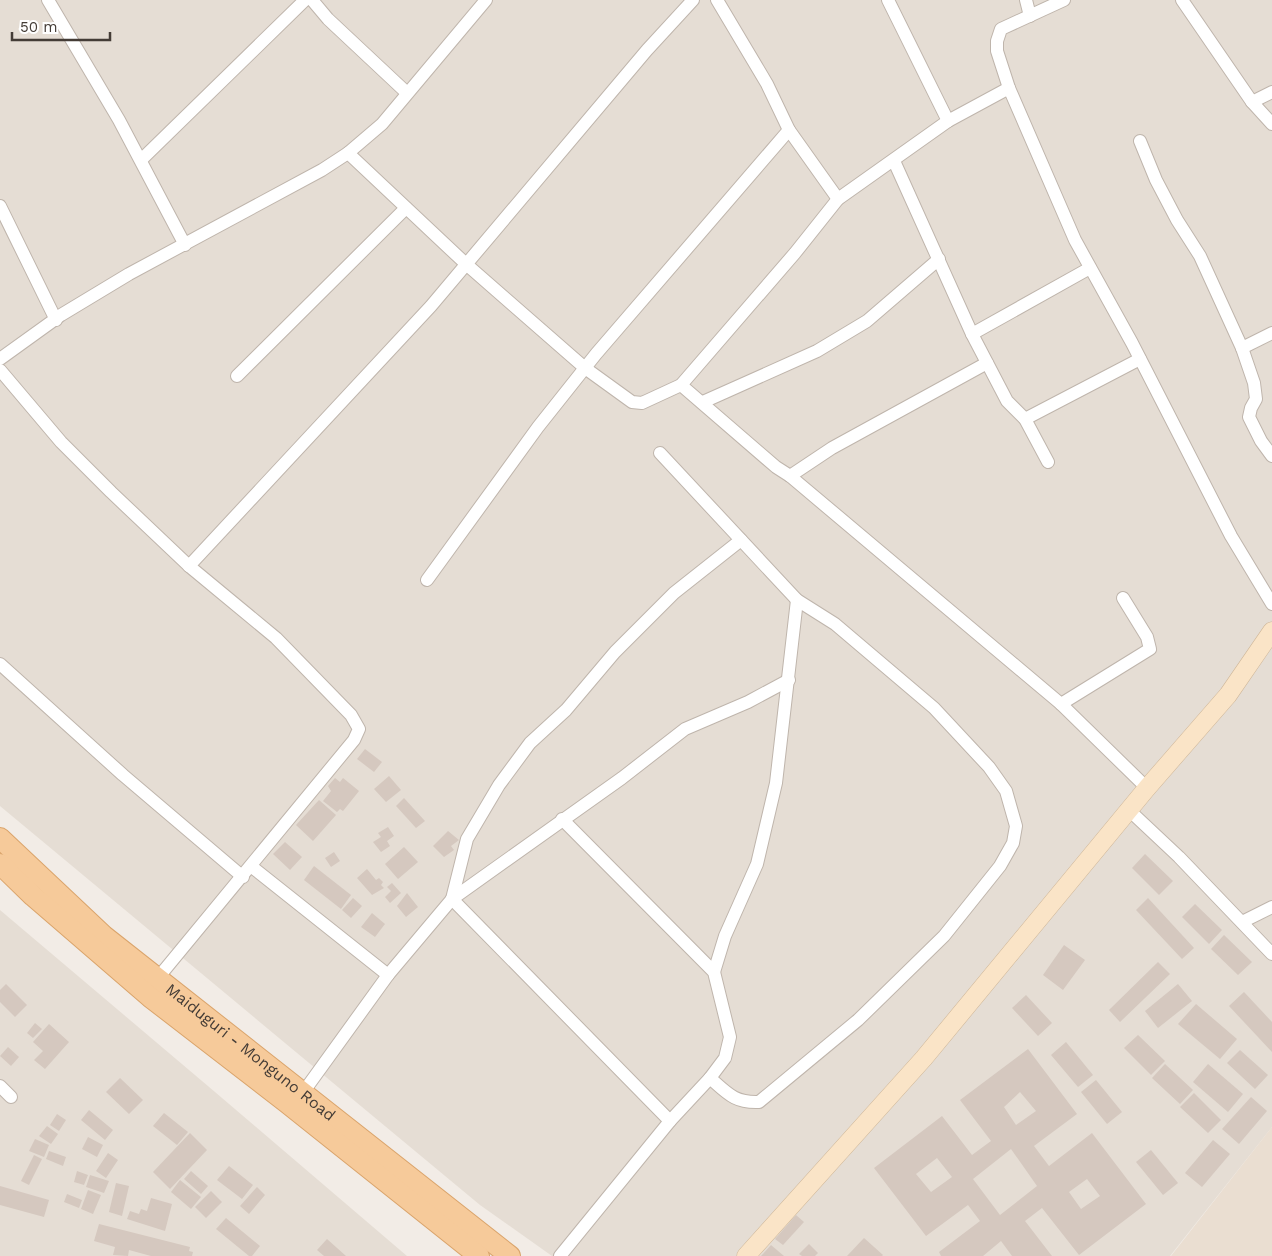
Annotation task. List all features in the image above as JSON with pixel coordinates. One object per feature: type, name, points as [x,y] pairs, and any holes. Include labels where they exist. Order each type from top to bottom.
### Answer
[{"type":"main road","name":"Maiduguri - Monguno Road","points":[[0,838],[104,936],[302,1094],[510,1256]]},
{"type":"main road","name":"Maiduguri - Monguno Road","points":[[0,864],[33,896],[150,997],[279,1096],[480,1256]]},
{"type":"street","points":[[48,0],[141,160],[185,244]]},
{"type":"street","points":[[141,160],[305,0]]},
{"type":"street","points":[[312,0],[328,19],[407,93]]},
{"type":"street","points":[[0,359],[56,320],[129,274],[322,170],[348,153],[382,124],[486,0]]},
{"type":"street","points":[[190,566],[431,306],[647,50],[693,0]]},
{"type":"street","points":[[717,0],[767,84],[789,130],[838,199]]},
{"type":"street","points":[[888,0],[948,121]]},
{"type":"street","points":[[1026,0],[1030,16]]},
{"type":"street","points":[[1064,0],[1001,30],[997,41],[997,51],[1009,88],[1075,240],[1140,359],[1231,536],[1272,604]]},
{"type":"street","points":[[1182,0],[1252,102],[1272,124]]},
{"type":"street","points":[[348,153],[466,264],[585,368],[632,402],[642,402],[681,384],[795,253],[838,199],[948,121],[1009,88]]},
{"type":"street","points":[[1252,102],[1272,92]]},
{"type":"street","points":[[427,580],[538,427],[585,368],[789,130]]},
{"type":"street","points":[[1140,141],[1156,180],[1177,220],[1200,256],[1242,348],[1254,383],[1256,399],[1251,408],[1249,418],[1261,441],[1272,456]]},
{"type":"street","points":[[894,161],[972,334],[1007,401],[1025,419],[1048,462]]},
{"type":"street","points":[[0,206],[56,320]]},
{"type":"street","points":[[237,376],[406,208]]},
{"type":"street","points":[[703,402],[817,351],[834,341],[867,321],[939,259]]},
{"type":"street","points":[[972,334],[1090,268]]},
{"type":"street","points":[[1242,348],[1272,333]]},
{"type":"street","points":[[1025,419],[1140,359]]},
{"type":"street","points":[[790,476],[832,448],[988,363]]},
{"type":"street","points":[[0,370],[61,442],[190,566],[276,638],[351,715],[359,729],[354,740],[252,867],[157,979]]},
{"type":"street","points":[[681,384],[776,467],[790,476],[1061,704],[1147,788]]},
{"type":"street","points":[[660,454],[797,600],[835,624],[934,708],[989,767],[1006,790],[1016,826],[1013,843],[1000,866],[944,936],[858,1020],[760,1102],[744,1102],[731,1097],[710,1078]]},
{"type":"street","points":[[452,899],[467,839],[500,785],[530,743],[566,710],[614,652],[674,594],[741,540]]},
{"type":"street","points":[[1061,704],[1150,649],[1147,637],[1123,598]]},
{"type":"street","points":[[560,1256],[670,1121],[710,1078],[725,1058],[730,1037],[714,972],[725,936],[757,864],[776,782],[797,600]]},
{"type":"street","points":[[746,1256],[924,1058],[1130,811],[1147,788],[1228,695],[1272,631]]},
{"type":"street","points":[[0,664],[243,878]]},
{"type":"street","points":[[302,1094],[388,975],[452,899],[622,778],[685,729],[748,702],[788,680]]},
{"type":"street","points":[[1130,811],[1272,954]]},
{"type":"street","points":[[562,819],[714,972]]},
{"type":"street","points":[[252,867],[388,975]]},
{"type":"street","points":[[452,899],[670,1121]]},
{"type":"street","points":[[1242,922],[1272,907]]},
{"type":"street","points":[[0,1086],[11,1097]]},
{"type":"shaded area","points":[[0,0],[1272,0],[1272,1127],[1170,1256],[552,1256],[480,1205],[0,806]]},
{"type":"shaded area","points":[[0,910],[215,1092],[407,1256],[0,1256]]},
{"type":"shaded area","points":[[1272,1127],[1272,1256],[1171,1256]]},
{"type":"building","points":[[365,749],[382,762],[374,772],[357,759]]},
{"type":"building","points":[[389,776],[401,790],[386,802],[374,789]]},
{"type":"building","points":[[335,778],[340,782],[343,778],[359,791],[343,811],[340,809],[337,812],[323,801],[331,791],[328,786]]},
{"type":"building","points":[[404,798],[425,821],[416,828],[396,806]]},
{"type":"building","points":[[319,800],[336,815],[313,841],[296,825]]},
{"type":"building","points":[[388,827],[394,836],[387,841],[390,846],[381,852],[373,842],[381,837],[378,833]]},
{"type":"building","points":[[448,831],[459,840],[451,846],[454,850],[444,857],[433,846]]},
{"type":"building","points":[[285,842],[302,857],[290,870],[273,854]]},
{"type":"building","points":[[404,847],[418,862],[398,879],[385,864]]},
{"type":"building","points":[[334,852],[340,861],[331,867],[325,858]]},
{"type":"building","points":[[1145,854],[1173,881],[1159,895],[1132,868]]},
{"type":"building","points":[[314,866],[351,895],[341,909],[304,880]]},
{"type":"building","points":[[367,869],[376,880],[379,878],[383,882],[381,885],[384,888],[372,895],[357,878]]},
{"type":"building","points":[[392,883],[401,893],[390,903],[385,897],[391,891],[387,887]]},
{"type":"building","points":[[407,893],[418,907],[406,917],[397,906]]},
{"type":"building","points":[[353,898],[362,906],[351,918],[342,910]]},
{"type":"building","points":[[1148,898],[1194,948],[1182,959],[1136,910]]},
{"type":"building","points":[[1195,904],[1222,930],[1209,944],[1182,917]]},
{"type":"building","points":[[372,913],[385,924],[375,937],[361,927]]},
{"type":"building","points":[[1224,935],[1252,962],[1238,975],[1211,949]]},
{"type":"building","points":[[1064,945],[1085,960],[1063,990],[1043,975]]},
{"type":"building","points":[[1158,962],[1170,974],[1120,1022],[1109,1010]]},
{"type":"building","points":[[6,984],[27,1005],[15,1017],[0,1002],[0,990]]},
{"type":"building","points":[[1178,984],[1192,1001],[1158,1028],[1145,1011]]},
{"type":"building","points":[[1244,992],[1272,1022],[1272,1052],[1229,1006]]},
{"type":"building","points":[[1026,995],[1052,1023],[1038,1036],[1012,1008]]},
{"type":"building","points":[[1196,1004],[1237,1039],[1220,1059],[1178,1024]]},
{"type":"building","points":[[35,1023],[42,1029],[33,1038],[27,1033]]},
{"type":"building","points":[[49,1024],[69,1042],[45,1069],[34,1060],[43,1051],[33,1042]]},
{"type":"building","points":[[1138,1035],[1165,1061],[1151,1075],[1124,1048]]},
{"type":"building","points":[[1066,1042],[1093,1075],[1078,1087],[1051,1055]]},
{"type":"building","points":[[8,1047],[19,1057],[11,1066],[0,1056]]},
{"type":"building","points":[[1028,1049],[1077,1114],[1034,1146],[1049,1166],[1092,1133],[1146,1204],[1079,1255],[1042,1208],[1025,1221],[1052,1256],[1012,1256],[1001,1241],[983,1256],[941,1256],[939,1252],[980,1221],[968,1205],[926,1236],[874,1168],[942,1116],[972,1155],[991,1141],[960,1100]],"holes":[[[1020,1092],[1036,1111],[1016,1125],[1004,1107]],[[1011,1149],[1037,1186],[1000,1215],[973,1179]],[[937,1158],[952,1177],[931,1192],[916,1174]],[[1087,1179],[1100,1196],[1081,1209],[1069,1192]]]},
{"type":"building","points":[[1240,1050],[1268,1075],[1255,1089],[1227,1063]]},
{"type":"building","points":[[1165,1064],[1193,1090],[1180,1104],[1152,1078]]},
{"type":"building","points":[[1208,1064],[1243,1094],[1228,1112],[1193,1082]]},
{"type":"building","points":[[120,1078],[143,1100],[129,1114],[106,1092]]},
{"type":"building","points":[[1096,1080],[1122,1112],[1107,1124],[1081,1092]]},
{"type":"building","points":[[1194,1093],[1221,1120],[1208,1133],[1180,1107]]},
{"type":"building","points":[[1251,1097],[1267,1111],[1239,1144],[1222,1129]]},
{"type":"building","points":[[89,1110],[113,1130],[105,1140],[81,1120]]},
{"type":"building","points":[[164,1113],[188,1132],[177,1145],[153,1126]]},
{"type":"building","points":[[57,1114],[66,1120],[59,1131],[50,1125]]},
{"type":"building","points":[[47,1126],[58,1134],[51,1144],[39,1136]]},
{"type":"building","points":[[190,1133],[207,1150],[170,1189],[153,1172]]},
{"type":"building","points":[[88,1137],[103,1145],[97,1157],[82,1149]]},
{"type":"building","points":[[35,1139],[49,1145],[44,1157],[29,1151]]},
{"type":"building","points":[[1213,1140],[1230,1154],[1202,1187],[1185,1173]]},
{"type":"building","points":[[1151,1150],[1178,1183],[1163,1195],[1136,1162]]},
{"type":"building","points":[[49,1151],[66,1157],[63,1166],[46,1159]]},
{"type":"building","points":[[108,1153],[118,1160],[106,1178],[96,1171]]},
{"type":"building","points":[[34,1155],[42,1159],[29,1185],[21,1181]]},
{"type":"building","points":[[229,1166],[253,1185],[242,1199],[217,1180]]},
{"type":"building","points":[[77,1171],[88,1175],[84,1185],[74,1182]]},
{"type":"building","points":[[191,1171],[208,1186],[201,1194],[184,1179]]},
{"type":"building","points":[[90,1175],[109,1181],[104,1193],[86,1187]]},
{"type":"building","points":[[180,1180],[201,1197],[191,1209],[171,1192]]},
{"type":"building","points":[[116,1183],[129,1186],[122,1216],[109,1212]]},
{"type":"building","points":[[0,1186],[49,1200],[44,1217],[0,1205]]},
{"type":"building","points":[[257,1187],[265,1195],[249,1214],[240,1206]]},
{"type":"building","points":[[88,1190],[101,1195],[93,1214],[81,1209]]},
{"type":"building","points":[[211,1191],[222,1202],[206,1218],[195,1207]]},
{"type":"building","points":[[67,1194],[82,1200],[79,1208],[64,1202]]},
{"type":"building","points":[[151,1198],[172,1204],[165,1231],[127,1219],[130,1211],[139,1214],[141,1209],[147,1211]]},
{"type":"building","points":[[796,1215],[804,1222],[783,1245],[775,1239]]},
{"type":"building","points":[[226,1218],[260,1246],[252,1256],[249,1256],[216,1229]]},
{"type":"building","points":[[99,1224],[190,1247],[189,1251],[193,1252],[192,1256],[151,1256],[129,1250],[128,1256],[113,1255],[115,1247],[94,1241]]},
{"type":"building","points":[[864,1238],[883,1255],[847,1256]]},
{"type":"building","points":[[327,1239],[346,1256],[324,1256],[317,1250]]},
{"type":"building","points":[[809,1244],[818,1253],[815,1256],[802,1256],[799,1254]]},
{"type":"building","points":[[771,1245],[784,1256],[761,1256]]}]
